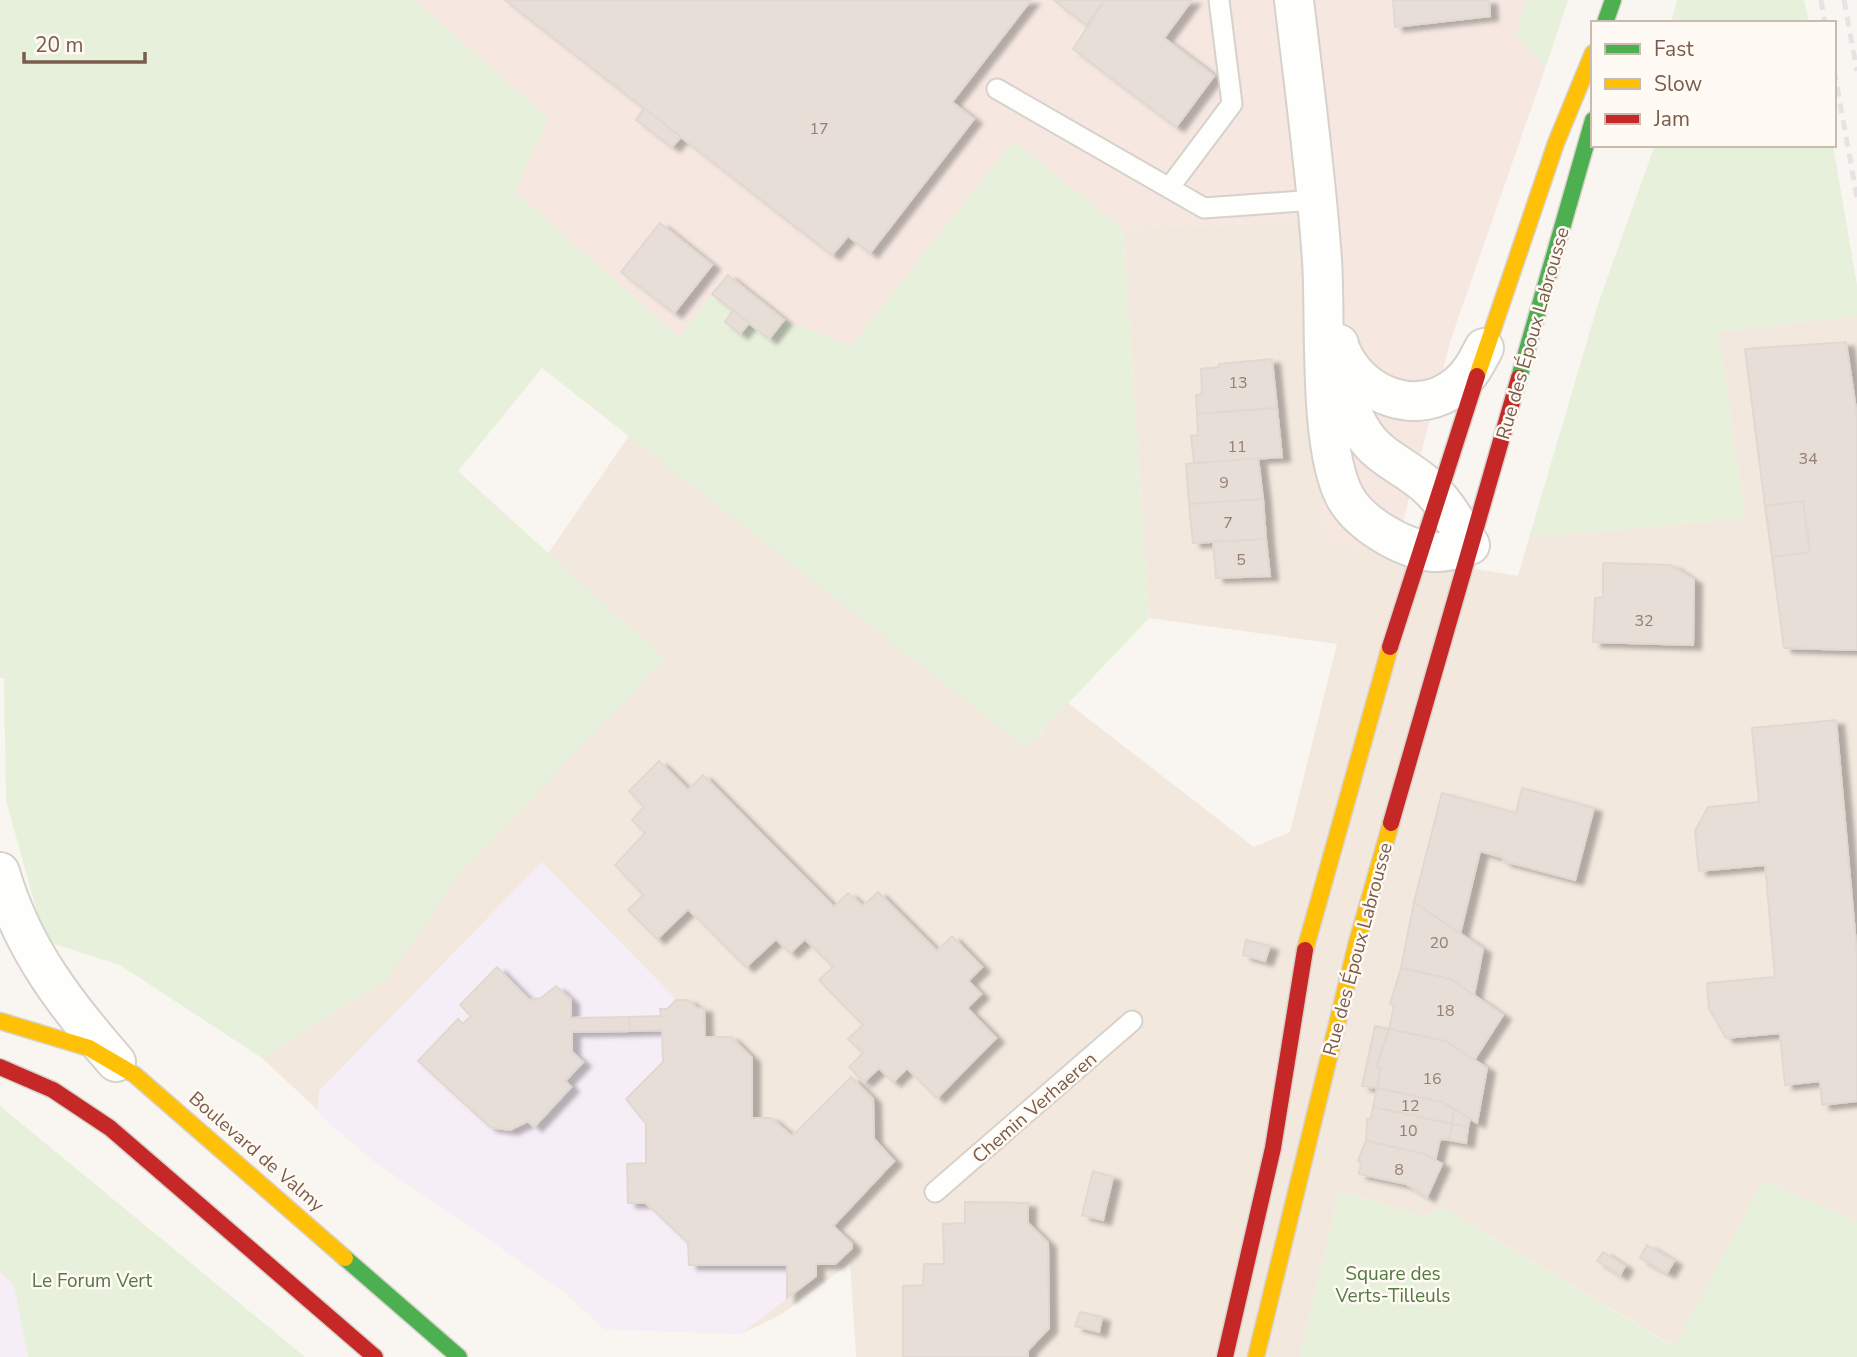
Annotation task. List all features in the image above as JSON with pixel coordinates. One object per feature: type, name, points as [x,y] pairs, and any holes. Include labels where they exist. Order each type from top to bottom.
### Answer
[{"type":"main road","points":[[1606,21],[1613,0]]},
{"type":"main road","points":[[1620,21],[1625,0]]},
{"type":"main road","name":"Rue des Époux Labrousse","points":[[1225,1357],[1273,1148],[1305,952],[1382,673],[1489,339],[1552,156],[1591,58]]},
{"type":"main road","name":"Rue des Époux Labrousse","points":[[1256,1357],[1357,942],[1591,127]]},
{"type":"main road","name":"Boulevard de Valmy","points":[[0,1021],[67,1040],[116,1062],[177,1109],[459,1357]]},
{"type":"main road","points":[[0,1068],[53,1090],[110,1128],[374,1357]]},
{"type":"street","name":"Rue des Époux Labrousse","points":[[1294,0],[1322,260],[1328,408],[1339,478],[1345,497],[1367,522],[1421,549],[1448,551],[1470,545],[1438,496],[1416,476],[1386,460],[1359,428],[1347,391],[1322,260]]},
{"type":"street","name":"Rue des Époux Labrousse","points":[[1339,344],[1348,365],[1359,378],[1375,391],[1409,402],[1445,394],[1459,385],[1472,371],[1489,339]]},
{"type":"street","points":[[0,872],[9,904],[41,969],[74,1015],[116,1062]]},
{"type":"lane","points":[[1169,188],[1231,104],[1219,0]]},
{"type":"lane","points":[[997,89],[1204,208],[1316,200]]},
{"type":"lane","name":"Chemin Verhaeren","points":[[935,1192],[1132,1021]]},
{"type":"shaded area","points":[[415,0],[1526,0],[1516,36],[1546,66],[1451,339],[1394,556],[1325,545],[1298,221],[1123,229],[1013,141],[851,346],[784,320],[769,339],[679,337],[513,190],[548,119]]},
{"type":"shaded area","points":[[1299,221],[1325,544],[1518,576],[1529,538],[1745,518],[1718,332],[1857,316],[1857,1221],[1763,1181],[1675,1347],[1444,1208],[1421,1216],[1340,1190],[1300,1357],[856,1357],[850,1263],[782,1314],[741,1334],[604,1329],[561,1289],[367,1156],[262,1058],[385,981],[543,561],[637,424],[1038,736],[1068,703],[1254,847],[1290,832],[1337,644],[1149,618],[1123,229]]},
{"type":"shaded area","points":[[542,862],[676,999],[688,1000],[697,1008],[704,1008],[705,1037],[731,1037],[752,1058],[752,1118],[771,1118],[792,1136],[851,1077],[873,1099],[874,1138],[894,1161],[833,1225],[852,1244],[852,1248],[835,1264],[816,1264],[816,1276],[741,1334],[604,1329],[561,1289],[367,1156],[318,1113],[319,1091]]},
{"type":"shaded area","points":[[0,1272],[14,1285],[28,1357],[0,1357]]},
{"type":"green space","points":[[0,0],[415,0],[549,119],[514,191],[679,337],[712,294],[768,339],[784,320],[851,346],[1013,141],[1123,229],[1149,618],[1026,748],[542,368],[458,471],[665,659],[464,869],[385,981],[262,1058],[120,965],[45,941],[6,800],[4,678],[0,678]]},
{"type":"green space","points":[[1526,0],[1568,0],[1546,66],[1516,36]]},
{"type":"green space","points":[[1677,0],[1804,0],[1809,21],[1672,21]]},
{"type":"green space","points":[[1654,147],[1833,147],[1857,285],[1857,316],[1718,332],[1745,518],[1529,538],[1598,304]]},
{"type":"green space","name":"Le Forum Vert","points":[[0,1106],[305,1357],[28,1357],[14,1285],[0,1272]]},
{"type":"green space","name":"Square des Verts-Tilleuls","points":[[1763,1181],[1857,1221],[1857,1357],[1300,1357],[1340,1190],[1421,1216],[1444,1208],[1674,1347]]},
{"type":"building","points":[[505,0],[1031,0],[952,102],[974,119],[870,253],[848,236],[832,255]]},
{"type":"building","points":[[1054,0],[1105,0],[1086,25]]},
{"type":"building","points":[[1105,0],[1192,0],[1164,38],[1214,76],[1176,127],[1073,49]]},
{"type":"building","points":[[1393,0],[1489,0],[1490,16],[1395,27]]},
{"type":"building","points":[[644,108],[681,137],[672,147],[636,120]]},
{"type":"building","points":[[660,223],[712,265],[674,313],[621,272]]},
{"type":"building","points":[[728,275],[784,320],[769,339],[712,294]]},
{"type":"building","points":[[733,310],[749,323],[740,334],[725,322]]},
{"type":"building","points":[[1846,342],[1857,416],[1857,650],[1784,648],[1772,557],[1810,552],[1803,501],[1765,506],[1745,349]]},
{"type":"building","points":[[1272,359],[1277,408],[1197,414],[1196,395],[1202,394],[1201,369],[1219,367],[1219,364]]},
{"type":"building","points":[[1277,408],[1282,457],[1194,463],[1191,436],[1198,435],[1197,414]]},
{"type":"building","points":[[1258,458],[1263,499],[1189,504],[1186,464]]},
{"type":"building","points":[[1263,499],[1266,539],[1193,543],[1189,504]]},
{"type":"building","points":[[1803,501],[1810,552],[1772,557],[1765,506]]},
{"type":"building","points":[[1266,539],[1270,576],[1216,578],[1213,542]]},
{"type":"building","points":[[1603,563],[1671,565],[1694,580],[1693,645],[1593,642],[1595,598],[1603,597]]},
{"type":"building","points":[[1836,720],[1857,956],[1857,1101],[1822,1105],[1820,1081],[1785,1085],[1780,1033],[1726,1038],[1709,1009],[1707,983],[1775,977],[1765,865],[1699,871],[1695,831],[1708,807],[1759,802],[1752,728]]},
{"type":"building","points":[[659,761],[688,790],[703,775],[834,907],[848,893],[863,906],[878,892],[937,951],[952,936],[982,967],[968,981],[981,994],[967,1008],[996,1038],[937,1098],[907,1068],[893,1082],[879,1068],[864,1082],[849,1067],[863,1053],[848,1039],[863,1025],[819,980],[833,967],[805,939],[790,953],[776,939],[746,967],[688,909],[657,939],[628,910],[643,895],[615,865],[645,833],[632,820],[644,807],[629,791]]},
{"type":"building","points":[[1522,788],[1594,808],[1575,880],[1503,861],[1504,858],[1480,851],[1460,934],[1414,902],[1442,793],[1516,813]]},
{"type":"building","points":[[1414,902],[1483,949],[1474,995],[1450,979],[1401,968]]},
{"type":"building","points":[[1246,940],[1270,946],[1265,961],[1243,955]]},
{"type":"building","points":[[497,967],[529,1000],[541,998],[556,986],[571,1000],[571,1018],[629,1017],[630,1031],[572,1032],[572,1052],[583,1062],[565,1081],[571,1087],[534,1127],[528,1121],[510,1130],[490,1127],[418,1061],[458,1019],[463,1024],[471,1016],[460,1005]]},
{"type":"building","points":[[1401,968],[1450,979],[1503,1015],[1474,1060],[1445,1041],[1389,1029],[1394,1006],[1390,1004]]},
{"type":"building","points":[[676,1000],[688,1000],[697,1008],[704,1008],[705,1037],[731,1037],[752,1058],[752,1118],[771,1118],[792,1136],[851,1077],[873,1099],[874,1139],[894,1161],[833,1226],[852,1244],[852,1248],[835,1264],[816,1264],[816,1276],[787,1298],[787,1265],[689,1265],[688,1243],[646,1203],[628,1203],[627,1164],[646,1163],[646,1124],[626,1099],[663,1062],[662,1030],[630,1031],[629,1017],[661,1016],[660,1009],[667,1009]]},
{"type":"building","points":[[1375,1026],[1389,1029],[1377,1067],[1381,1068],[1377,1088],[1362,1086]]},
{"type":"building","points":[[1389,1029],[1445,1041],[1487,1068],[1477,1123],[1442,1102],[1377,1088],[1381,1068],[1377,1067]]},
{"type":"building","points":[[1377,1088],[1442,1102],[1454,1109],[1452,1124],[1373,1107]]},
{"type":"building","points":[[1373,1107],[1452,1124],[1449,1140],[1440,1139],[1435,1161],[1425,1154],[1366,1141],[1367,1119],[1371,1118]]},
{"type":"building","points":[[1454,1109],[1470,1119],[1468,1127],[1452,1124]]},
{"type":"building","points":[[1452,1124],[1468,1127],[1466,1143],[1449,1140]]},
{"type":"building","points":[[1366,1141],[1425,1154],[1442,1164],[1427,1197],[1406,1184],[1359,1174],[1361,1164],[1358,1160]]},
{"type":"building","points":[[1093,1171],[1113,1177],[1103,1220],[1082,1215]]},
{"type":"building","points":[[965,1202],[1028,1203],[1028,1223],[1048,1243],[1049,1328],[1028,1350],[1028,1357],[903,1357],[903,1286],[923,1285],[924,1264],[944,1264],[943,1224],[965,1223]]},
{"type":"building","points":[[1647,1245],[1674,1261],[1667,1273],[1640,1258]]},
{"type":"building","points":[[1603,1252],[1625,1266],[1620,1275],[1597,1261]]},
{"type":"building","points":[[1080,1312],[1102,1317],[1099,1332],[1075,1326]]},
{"type":"railway","points":[[1821,0],[1825,21]]},
{"type":"railway","points":[[1844,0],[1857,71]]},
{"type":"railway","points":[[1836,81],[1857,198]]},
{"type":"traffic: fast","points":[[1606,21],[1613,0]]},
{"type":"traffic: fast","points":[[1519,378],[1591,127]]},
{"type":"traffic: fast","points":[[345,1258],[459,1357]]},
{"type":"traffic: slow","points":[[1477,376],[1556,143],[1591,58]]},
{"type":"traffic: slow","points":[[1305,950],[1390,647]]},
{"type":"traffic: slow","points":[[1256,1357],[1357,942],[1391,823]]},
{"type":"traffic: slow","points":[[0,1021],[89,1048],[135,1075],[345,1258]]},
{"type":"traffic: jam","points":[[1390,647],[1477,376]]},
{"type":"traffic: jam","points":[[1391,823],[1519,378]]},
{"type":"traffic: jam","points":[[1225,1357],[1273,1148],[1305,950]]},
{"type":"traffic: jam","points":[[0,1067],[53,1090],[110,1128],[375,1357]]}]
